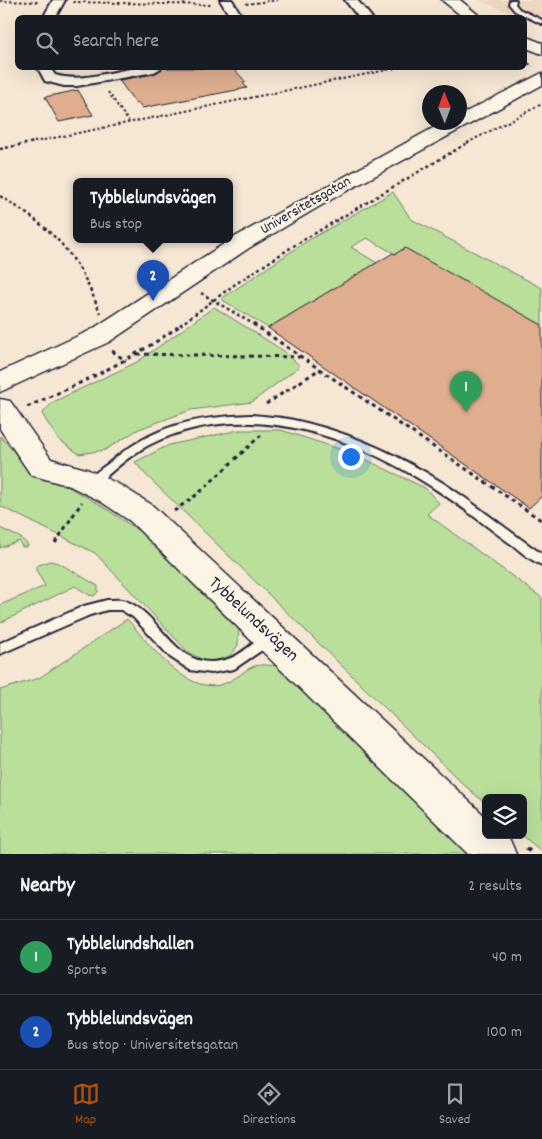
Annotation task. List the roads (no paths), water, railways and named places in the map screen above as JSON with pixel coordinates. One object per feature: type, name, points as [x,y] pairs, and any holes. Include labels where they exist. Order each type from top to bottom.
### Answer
[{"type":"street","points":[[351,0],[364,15]]},
{"type":"street","points":[[450,0],[471,15]]},
{"type":"street","points":[[51,15],[58,1]]},
{"type":"street","points":[[227,2],[236,15]]},
{"type":"street","points":[[527,42],[542,49]]},
{"type":"street","points":[[45,70],[50,78],[55,81],[77,82],[143,70]]},
{"type":"street","name":"Universitetsgatan","points":[[467,118],[542,78]]},
{"type":"street","name":"Universitetsgatan","points":[[0,383],[95,338],[242,243],[444,130]]},
{"type":"street","name":"Tybbelundsvägen","points":[[17,411],[41,467],[110,493],[140,513],[272,637],[496,854]]},
{"type":"lane","points":[[513,0],[512,4],[517,10],[542,22]]},
{"type":"lane","points":[[90,484],[131,450],[166,433],[207,421],[243,418],[278,420],[319,429],[383,454],[443,489],[542,560]]},
{"type":"lane","points":[[0,649],[88,610],[123,605],[137,612],[174,653],[190,664],[211,668],[234,662],[272,637]]},
{"type":"place","name":"Tybblelundsvägen","points":[[153,301]]},
{"type":"place","name":"Tybblelundshallen","points":[[466,412]]}]
